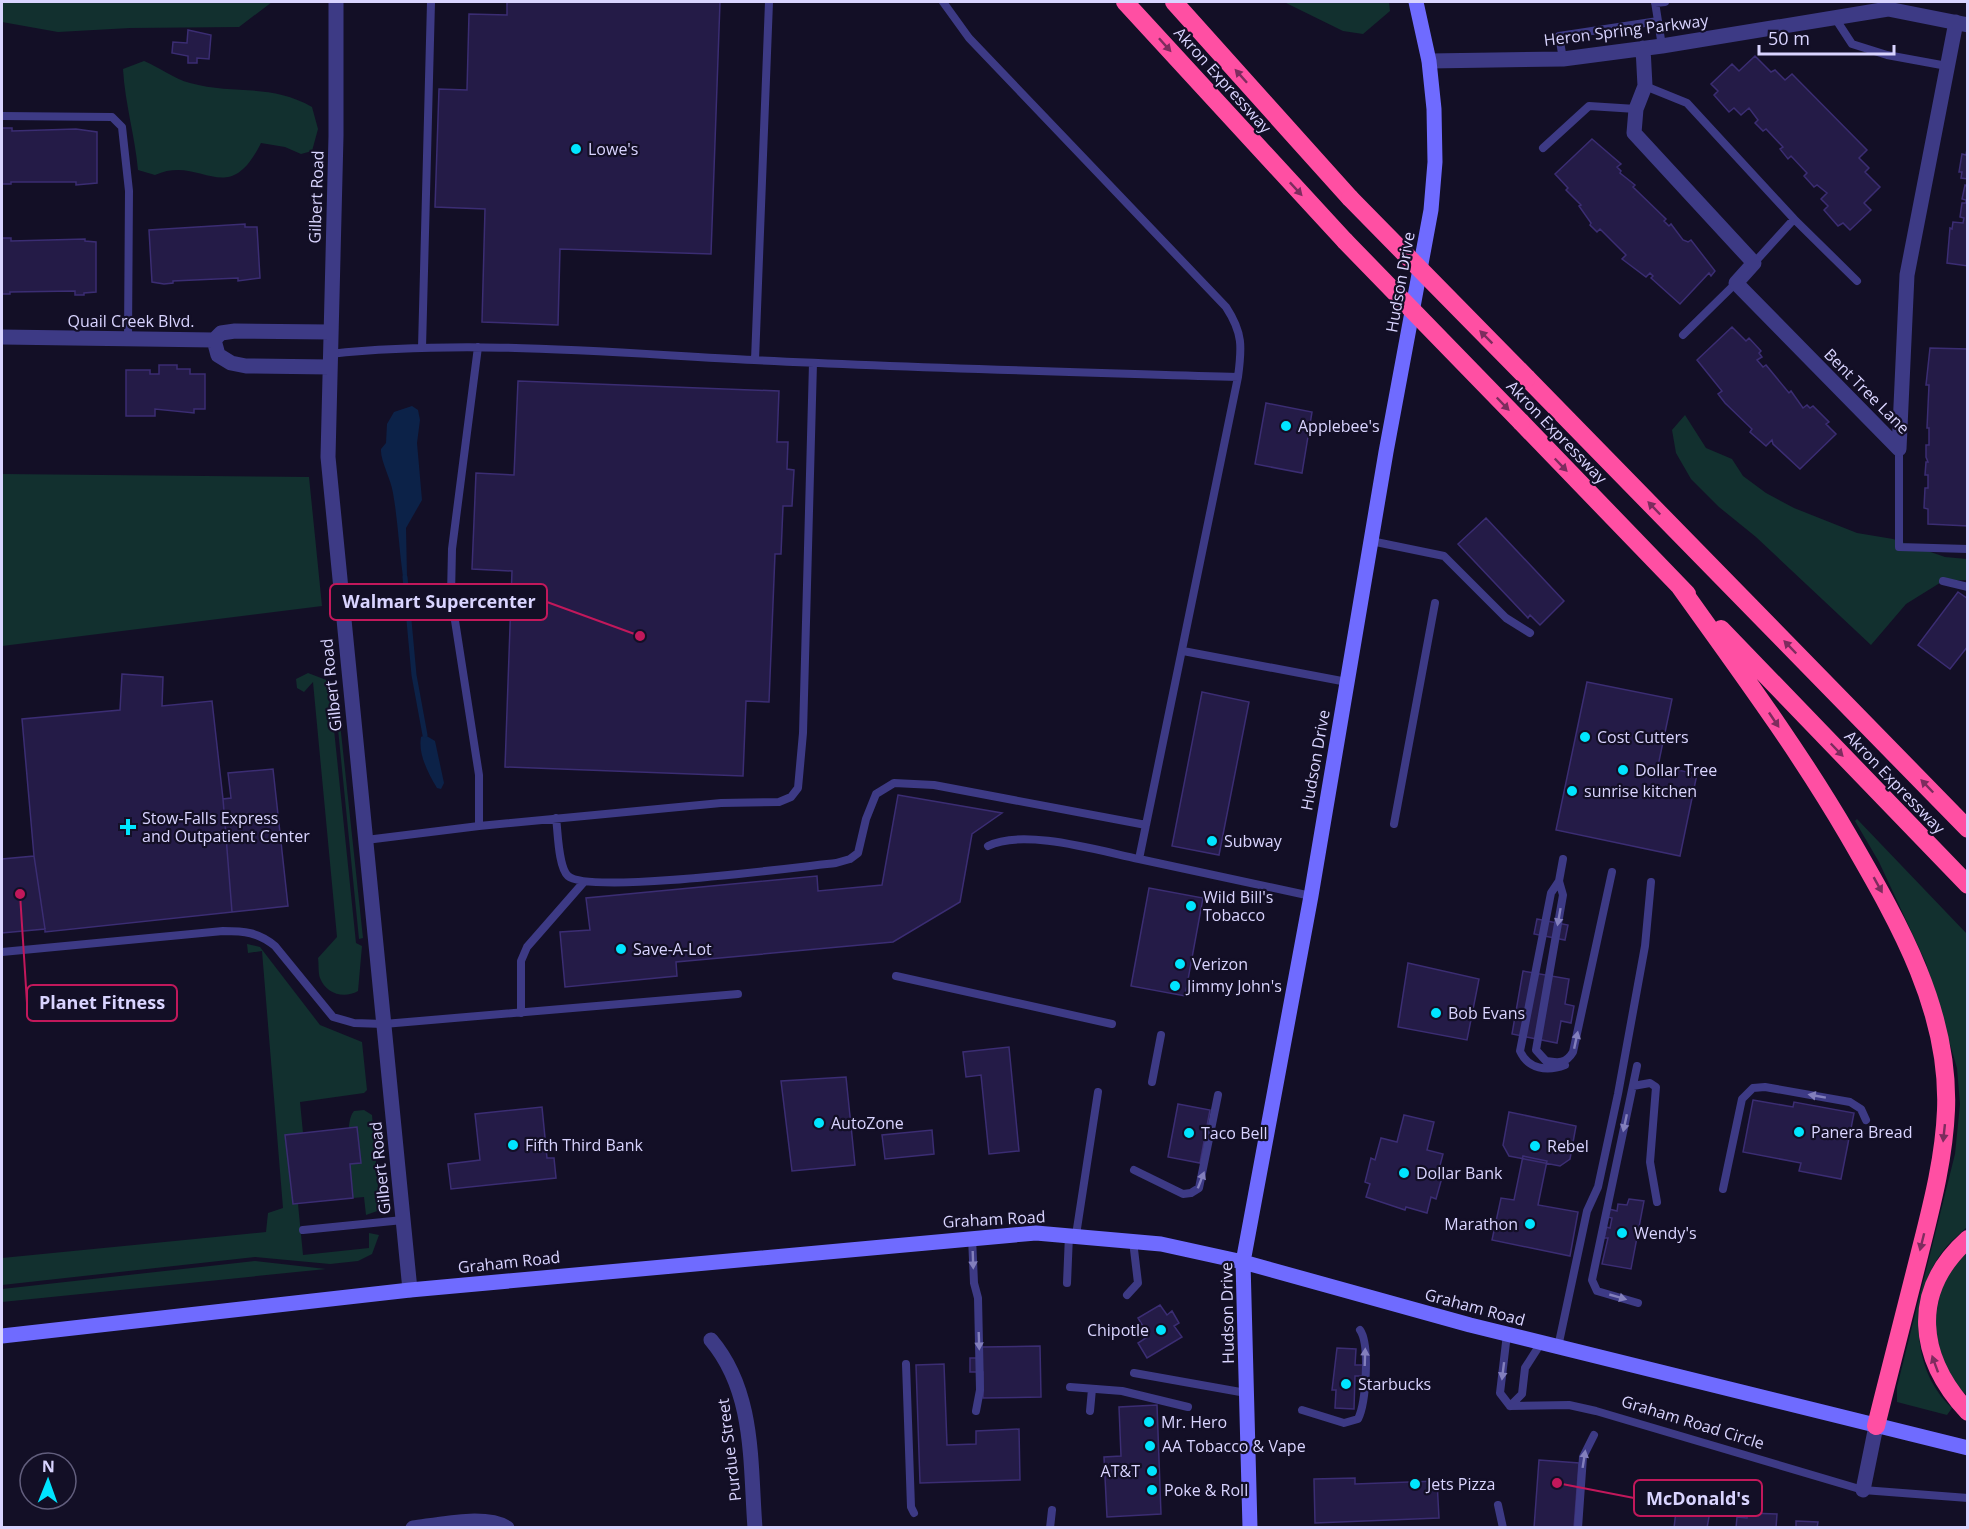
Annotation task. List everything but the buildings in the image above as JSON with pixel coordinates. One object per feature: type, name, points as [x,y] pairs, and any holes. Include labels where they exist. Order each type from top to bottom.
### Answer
[{"type":"highway","name":"Akron Expressway","points":[[1125,2],[1345,241],[1968,885]]},
{"type":"highway","name":"Akron Expressway","points":[[1174,2],[1350,198],[1968,829]]},
{"type":"highway","points":[[1680,587],[1828,800],[1873,876],[1901,927],[1924,981],[1936,1026],[1945,1082],[1945,1136],[1937,1185],[1876,1426]]},
{"type":"highway","points":[[1968,1239],[1941,1271],[1929,1301],[1928,1331],[1937,1372],[1968,1412]]},
{"type":"main road","name":"Hudson Drive","points":[[1250,1527],[1243,1262],[1311,896],[1371,542],[1431,210],[1436,162],[1429,61],[1416,2]]},
{"type":"main road","name":"Graham Road","points":[[2,1336],[410,1290],[972,1237],[1036,1233],[1072,1235],[1161,1244],[1243,1262],[1541,1343],[1968,1448]]},
{"type":"street","name":"Gilbert Road","points":[[336,2],[330,480],[410,1290]]},
{"type":"street","name":"Heron Spring Parkway","points":[[1429,61],[1563,59],[1662,46],[1834,17],[1888,5],[1962,24]]},
{"type":"street","name":"Bent Tree Lane","points":[[1899,450],[1907,275],[1947,66],[1962,24]]},
{"type":"street","points":[[1643,48],[1645,86],[1636,109],[1634,133],[1754,262],[1736,283]]},
{"type":"street","name":"Bent Tree Lane","points":[[1736,283],[1899,450]]},
{"type":"street","name":"Quail Creek Blvd.","points":[[2,337],[214,340],[221,333],[235,331],[331,332]]},
{"type":"street","points":[[214,340],[218,355],[236,364],[330,361]]},
{"type":"street","name":"Purdue Street","points":[[711,1340],[722,1353],[741,1396],[746,1418],[755,1527]]},
{"type":"street","points":[[1863,1490],[1876,1426]]},
{"type":"street","points":[[413,1527],[471,1521],[500,1523],[507,1527]]},
{"type":"lane","points":[[422,348],[431,2]]},
{"type":"lane","points":[[754,360],[769,2]]},
{"type":"lane","points":[[943,2],[969,38],[1226,307],[1237,324],[1241,343],[1238,377],[1139,859]]},
{"type":"lane","points":[[1662,46],[1655,2],[1665,2]]},
{"type":"lane","points":[[1834,17],[1851,44],[1887,55],[1947,66]]},
{"type":"lane","points":[[1563,59],[1559,36],[1658,21]]},
{"type":"lane","points":[[1645,86],[1687,103],[1794,219],[1857,280]]},
{"type":"lane","points":[[1543,148],[1589,106],[1636,109]]},
{"type":"lane","points":[[2,116],[112,117],[122,127],[129,191],[128,338]]},
{"type":"lane","points":[[1754,262],[1794,219]]},
{"type":"lane","points":[[1683,335],[1736,283]]},
{"type":"lane","points":[[330,361],[385,348],[478,348],[813,363],[1238,377]]},
{"type":"lane","points":[[478,348],[452,549],[451,595],[479,775],[480,826]]},
{"type":"lane","points":[[366,840],[556,818],[721,803],[779,802],[791,797],[798,788],[803,723],[813,363]]},
{"type":"lane","points":[[1899,450],[1899,547],[1968,549]]},
{"type":"lane","points":[[1371,542],[1444,556],[1506,618],[1530,633]]},
{"type":"lane","points":[[1943,581],[1968,587]]},
{"type":"lane","points":[[1394,824],[1435,603]]},
{"type":"lane","points":[[1183,651],[1347,682]]},
{"type":"lane","points":[[556,818],[562,867],[568,876],[583,883],[633,883],[836,863],[850,859],[858,853],[866,819],[876,794],[894,783],[934,785],[1146,825]]},
{"type":"lane","points":[[988,846],[999,840],[1034,839],[1311,896]]},
{"type":"lane","points":[[1563,859],[1559,881],[1551,893],[1520,1051],[1525,1062],[1538,1068],[1555,1068],[1564,1065],[1573,1052],[1612,872]]},
{"type":"lane","points":[[1559,881],[1563,895],[1536,1050],[1545,1061],[1560,1064],[1569,1059]]},
{"type":"lane","points":[[1558,1347],[1587,1211],[1598,1187],[1618,1094],[1645,946],[1651,882]]},
{"type":"lane","points":[[521,1013],[521,961],[527,947],[583,883]]},
{"type":"lane","points":[[2,952],[223,930],[250,931],[264,937],[275,946],[333,1017],[354,1023],[384,1024],[738,994]]},
{"type":"lane","points":[[896,976],[1112,1024]]},
{"type":"lane","points":[[1152,1082],[1161,1035]]},
{"type":"lane","points":[[1637,1066],[1592,1280],[1597,1292],[1638,1303]]},
{"type":"lane","points":[[1633,1086],[1650,1083],[1656,1087],[1650,1162],[1657,1202]]},
{"type":"lane","points":[[1724,1189],[1742,1099],[1753,1088],[1765,1087],[1850,1102],[1861,1109],[1866,1120]]},
{"type":"lane","points":[[1067,1283],[1072,1235],[1098,1092]]},
{"type":"lane","points":[[1134,1170],[1183,1194],[1199,1188],[1218,1095]]},
{"type":"lane","points":[[303,1230],[403,1220]]},
{"type":"lane","points":[[972,1237],[979,1370],[976,1411]]},
{"type":"lane","points":[[1127,1295],[1138,1282],[1133,1241]]},
{"type":"lane","points":[[1302,1410],[1344,1423],[1358,1419],[1363,1401],[1365,1342],[1360,1330]]},
{"type":"lane","points":[[1507,1334],[1500,1393],[1510,1406],[1522,1394],[1525,1368],[1541,1343]]},
{"type":"lane","points":[[906,1364],[911,1507],[914,1513]]},
{"type":"lane","points":[[1134,1373],[1246,1394]]},
{"type":"lane","points":[[1070,1387],[1144,1395],[1188,1407]]},
{"type":"lane","points":[[1090,1411],[1092,1389]]},
{"type":"lane","name":"Graham Road Circle","points":[[1510,1406],[1569,1405],[1596,1411],[1863,1490],[1968,1498]]},
{"type":"lane","points":[[1578,1527],[1583,1457],[1594,1435]]},
{"type":"lane","points":[[1498,1505],[1503,1527]]},
{"type":"lane","points":[[1050,1527],[1052,1510]]},
{"type":"green space","points":[[2,2],[272,2],[239,27],[130,28],[58,32],[2,22]]},
{"type":"green space","points":[[1284,2],[1389,2],[1390,11],[1363,34],[1343,31]]},
{"type":"green space","points":[[144,61],[190,83],[282,95],[312,107],[318,129],[312,151],[301,154],[285,147],[261,143],[249,163],[237,174],[225,177],[172,170],[155,175],[138,170],[123,69]]},
{"type":"green space","points":[[1685,415],[1706,448],[1732,459],[1743,476],[1766,493],[1794,508],[1857,533],[1893,539],[1945,557],[1967,559],[1967,580],[1943,581],[1906,604],[1871,645],[1691,479],[1676,453],[1672,430]]},
{"type":"green space","points":[[2,474],[309,477],[322,606],[2,646]]},
{"type":"green space","points":[[308,673],[329,681],[356,943],[362,946],[358,991],[347,995],[341,995],[326,988],[319,974],[318,958],[337,937],[313,682],[304,692],[297,688],[296,679]]},
{"type":"green space","points":[[334,689],[337,695],[363,938],[359,939]]},
{"type":"green space","points":[[1857,819],[1967,934],[1967,1227],[1947,1246],[1934,1264],[1920,1306],[1919,1328],[1921,1351],[1927,1372],[1938,1391],[1952,1408],[1947,1415],[1897,1402],[1897,1387],[1955,1154],[1960,1104],[1957,1068],[1926,963],[1879,862],[1855,821]]},
{"type":"green space","points":[[247,944],[260,947],[320,1025],[362,1042],[367,1090],[364,1093],[300,1102],[303,1133],[286,1135],[293,1204],[298,1204],[303,1255],[369,1248],[369,1233],[379,1235],[372,1254],[358,1261],[330,1264],[255,1257],[2,1285],[2,1258],[266,1232],[268,1213],[283,1208],[262,951],[248,953]]},
{"type":"green space","points":[[364,1110],[372,1115],[380,1210],[366,1215],[364,1197],[353,1198],[348,1139],[354,1111]]},
{"type":"green space","points":[[1967,1247],[1967,1395],[1959,1389],[1945,1370],[1934,1323],[1945,1271]]},
{"type":"green space","points":[[255,1261],[326,1269],[2,1302],[2,1289]]},
{"type":"water","points":[[412,406],[418,410],[420,420],[417,443],[422,500],[406,528],[407,577],[403,577],[393,493],[381,449],[386,443],[387,424],[394,412]]},
{"type":"water","points":[[425,735],[435,741],[444,783],[441,789],[437,788],[422,757],[420,743],[421,737]]},
{"type":"waterway","points":[[405,577],[414,675],[425,735]]},
{"type":"place","name":"Lowe's","points":[[576,149]]},
{"type":"place","name":"Applebee's","points":[[1286,426]]},
{"type":"place","name":"Walmart Supercenter","points":[[640,636]]},
{"type":"place","name":"Cost Cutters","points":[[1585,737]]},
{"type":"place","name":"Dollar Tree","points":[[1623,770]]},
{"type":"place","name":"sunrise kitchen","points":[[1572,791]]},
{"type":"place","name":"Stow-Falls Express and Outpatient Center","points":[[128,827]]},
{"type":"place","name":"Subway","points":[[1212,841]]},
{"type":"place","name":"Planet Fitness","points":[[20,894]]},
{"type":"place","name":"Wild Bill's Tobacco","points":[[1191,906]]},
{"type":"place","name":"Save-A-Lot","points":[[621,949]]},
{"type":"place","name":"Verizon","points":[[1180,964]]},
{"type":"place","name":"Jimmy John's","points":[[1175,986]]},
{"type":"place","name":"Bob Evans","points":[[1436,1013]]},
{"type":"place","name":"AutoZone","points":[[819,1123]]},
{"type":"place","name":"Panera Bread","points":[[1799,1132]]},
{"type":"place","name":"Taco Bell","points":[[1189,1133]]},
{"type":"place","name":"Fifth Third Bank","points":[[513,1145]]},
{"type":"place","name":"Rebel","points":[[1535,1146]]},
{"type":"place","name":"Dollar Bank","points":[[1404,1173]]},
{"type":"place","name":"Marathon","points":[[1530,1224]]},
{"type":"place","name":"Wendy's","points":[[1622,1233]]},
{"type":"place","name":"Chipotle","points":[[1161,1330]]},
{"type":"place","name":"Starbucks","points":[[1346,1384]]},
{"type":"place","name":"Mr. Hero","points":[[1149,1422]]},
{"type":"place","name":"AA Tobacco & Vape","points":[[1150,1446]]},
{"type":"place","name":"AT&T","points":[[1152,1471]]},
{"type":"place","name":"McDonald's","points":[[1557,1483]]},
{"type":"place","name":"Jets Pizza","points":[[1415,1484]]},
{"type":"place","name":"Poke & Roll","points":[[1152,1490]]}]
